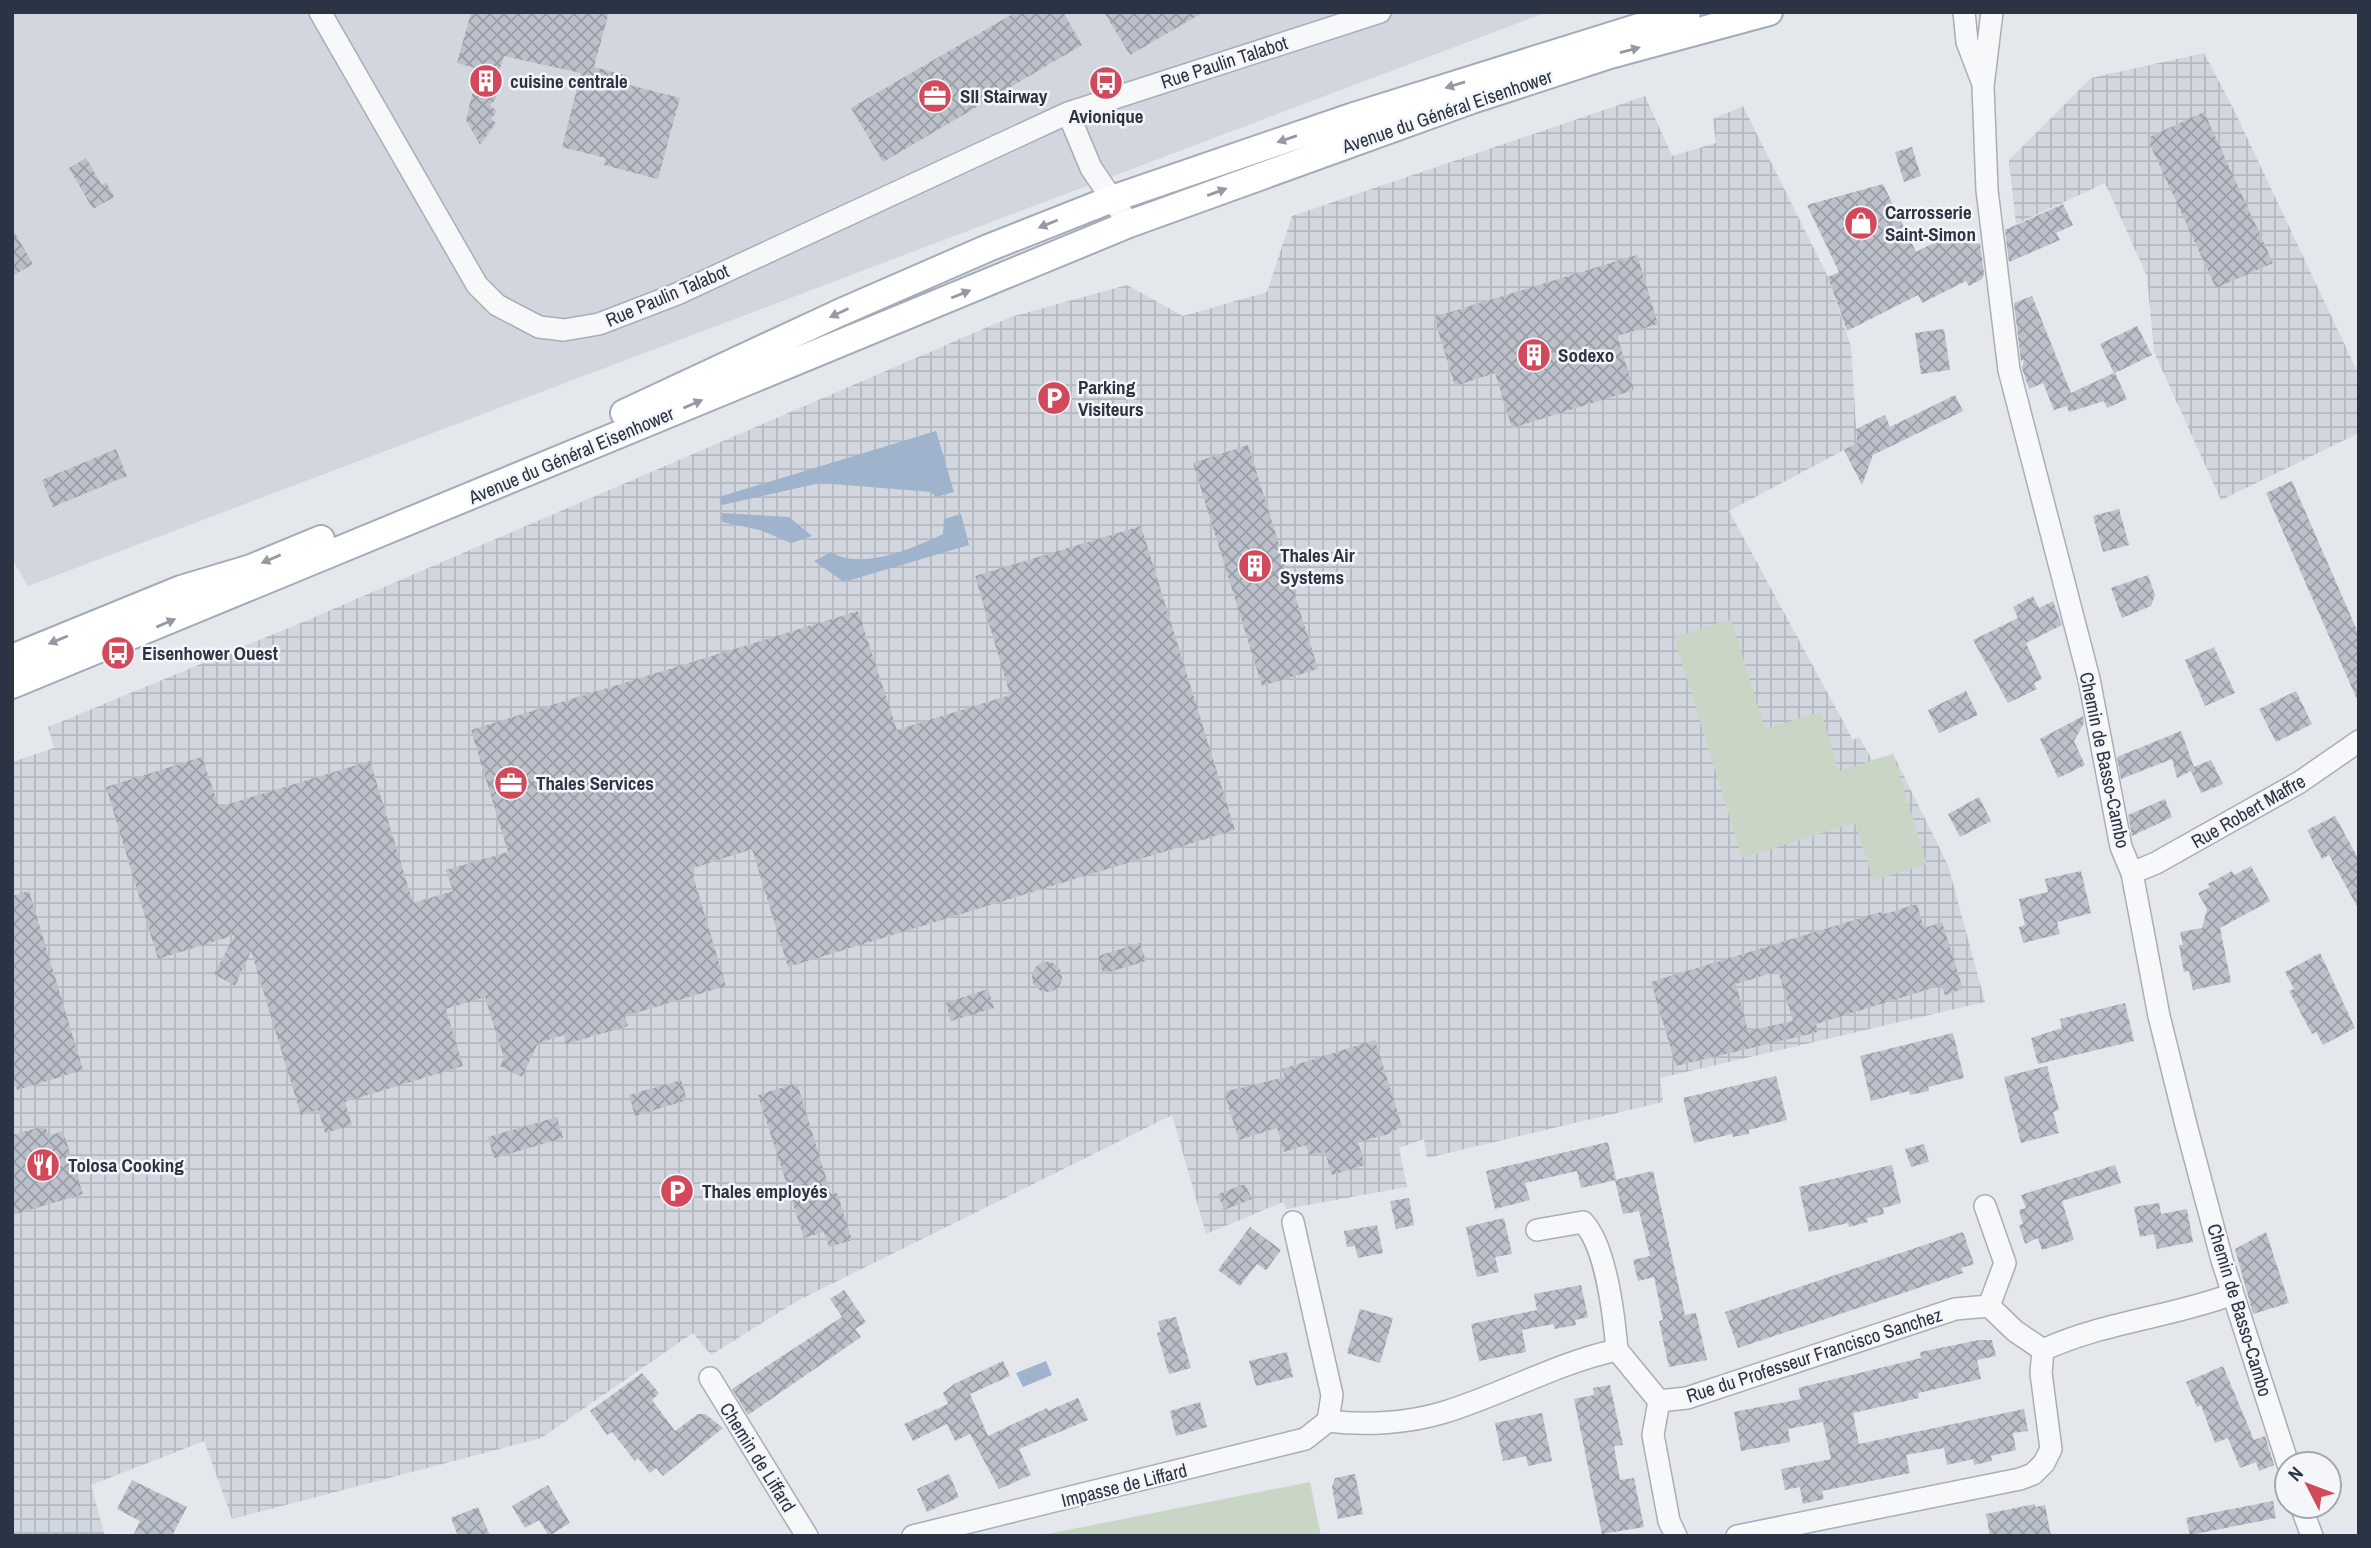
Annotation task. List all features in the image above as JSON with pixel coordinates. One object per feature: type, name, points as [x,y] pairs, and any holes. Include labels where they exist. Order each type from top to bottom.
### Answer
[{"type":"main road","name":"Avenue du Général Eisenhower","points":[[12,658],[181,589],[251,568],[650,402],[839,313],[988,248],[1112,199],[1351,117],[1687,12]]},
{"type":"main road","name":"Avenue du Général Eisenhower","points":[[12,685],[1129,224],[1472,100],[1610,55],[1769,12]]},
{"type":"main road","points":[[1129,224],[1171,194],[1191,172]]},
{"type":"main road","points":[[1057,255],[1112,199]]},
{"type":"street","name":"Rue Paulin Talabot","points":[[320,12],[477,285],[497,305],[539,327],[564,330],[599,324],[636,311],[1068,113],[1380,12]]},
{"type":"street","name":"Chemin de Basso-Cambo","points":[[1964,12],[1967,42],[1983,86]]},
{"type":"street","name":"Chemin de Basso-Cambo","points":[[1992,12],[1983,86],[1989,221],[2009,370],[2090,680],[2121,847],[2132,873],[2171,1069],[2233,1294],[2283,1450]]},
{"type":"street","points":[[1068,113],[1091,168],[1129,224]]},
{"type":"street","name":"Rue Robert Maffre","points":[[2132,873],[2156,863],[2300,782],[2359,741]]},
{"type":"street","points":[[1985,1206],[2005,1263],[1989,1306],[2015,1331],[2043,1350]]},
{"type":"street","points":[[1293,1222],[1332,1395],[1328,1421],[1360,1425],[1442,1413],[1574,1360],[1617,1350],[1614,1318],[1594,1233],[1583,1222],[1537,1230]]},
{"type":"street","points":[[2043,1350],[2069,1338],[2196,1308],[2233,1294]]},
{"type":"street","name":"Rue du Professeur Francisco Sanchez","points":[[1617,1350],[1659,1401],[1687,1398],[1955,1309],[1989,1306]]},
{"type":"street","points":[[1737,1536],[2034,1474],[2051,1449],[2041,1373],[2043,1350]]},
{"type":"street","name":"Chemin de Liffard","points":[[710,1378],[807,1536]]},
{"type":"street","points":[[1659,1401],[1653,1435],[1669,1521],[1676,1536]]},
{"type":"street","name":"Impasse de Liffard","points":[[913,1536],[1304,1439],[1328,1421]]},
{"type":"shaded area","points":[[12,12],[1547,12],[28,586],[12,559]]},
{"type":"shaded area","points":[[2204,53],[2234,110],[2359,375],[2359,433],[2221,500],[2154,352],[2147,276],[2105,183],[2016,224],[2009,160],[2091,78]]},
{"type":"shaded area","points":[[1645,96],[1672,156],[1716,143],[1713,119],[1743,106],[1828,277],[1851,347],[1857,443],[1729,511],[1853,740],[1859,737],[1872,760],[1893,754],[1948,865],[1985,1002],[1660,1078],[1663,1102],[1427,1158],[1424,1139],[1399,1148],[1407,1187],[1286,1209],[1283,1202],[1206,1234],[1172,1115],[797,1301],[711,1355],[693,1333],[541,1438],[232,1519],[204,1441],[91,1485],[105,1536],[12,1536],[12,762],[54,748],[48,727],[303,622],[1011,317],[1127,285],[1183,316],[1267,292],[1292,216]]},
{"type":"green space","points":[[1731,619],[1765,729],[1821,712],[1839,771],[1893,754],[1927,864],[1873,880],[1855,823],[1742,858],[1674,637]]},
{"type":"green space","points":[[1310,1482],[1321,1536],[1037,1536]]},
{"type":"water","points":[[936,431],[954,492],[936,497],[931,492],[820,483],[722,505],[719,497]]},
{"type":"water","points":[[722,513],[789,517],[812,536],[791,543],[760,530],[722,522]]},
{"type":"water","points":[[961,514],[969,545],[844,582],[814,561],[831,552],[857,559],[903,551],[943,534],[944,519]]},
{"type":"water","points":[[1046,1361],[1052,1375],[1023,1387],[1016,1373]]},
{"type":"building","points":[[471,12],[609,12],[594,67],[628,76],[626,84],[680,98],[658,179],[604,165],[606,158],[562,147],[581,73],[504,56],[492,93],[497,97],[490,106],[497,111],[491,119],[496,123],[480,145],[466,120],[478,69],[457,63]]},
{"type":"building","name":"SII Stairway","points":[[1016,12],[1063,12],[1082,45],[883,162],[851,108]]},
{"type":"building","points":[[1104,12],[1204,12],[1130,55]]},
{"type":"building","points":[[2204,112],[2273,263],[2216,288],[2147,138]]},
{"type":"building","points":[[1912,147],[1921,176],[1904,182],[1895,152]]},
{"type":"building","points":[[86,158],[102,185],[106,182],[114,197],[93,209],[69,168]]},
{"type":"building","points":[[1883,184],[1916,252],[1945,237],[1980,244],[1984,273],[1982,279],[1969,286],[1966,281],[1922,303],[1918,295],[1847,331],[1828,277],[1839,272],[1807,205]]},
{"type":"building","points":[[2063,204],[2073,225],[2056,233],[2060,240],[2009,262],[2005,230]]},
{"type":"building","points":[[12,228],[33,264],[12,276]]},
{"type":"building","name":"Sodexo","points":[[1637,255],[1658,324],[1617,336],[1634,390],[1512,428],[1495,373],[1455,386],[1434,317]]},
{"type":"building","points":[[2032,296],[2071,393],[2114,373],[2100,344],[2137,326],[2152,355],[2115,373],[2127,399],[2107,408],[2104,401],[2069,412],[2067,406],[2054,410],[2043,383],[2029,389],[2022,368],[2024,360],[2021,361],[2014,303]]},
{"type":"building","points":[[1944,329],[1950,370],[1921,374],[1915,333]]},
{"type":"building","points":[[1955,395],[1963,411],[1873,455],[1862,485],[1844,450],[1857,443],[1856,429],[1885,415],[1890,427]]},
{"type":"building","name":"Thales Air Systems","points":[[1248,445],[1318,669],[1262,686],[1193,463]]},
{"type":"building","points":[[116,449],[127,476],[53,507],[42,480]]},
{"type":"building","points":[[2292,481],[2359,635],[2359,704],[2266,493]]},
{"type":"building","points":[[2119,509],[2129,545],[2103,552],[2093,516]]},
{"type":"building","points":[[1141,526],[1235,830],[788,967],[752,849],[691,869],[726,986],[625,1016],[628,1026],[566,1044],[564,1035],[538,1043],[522,1077],[500,1066],[504,1058],[485,997],[446,1009],[463,1066],[345,1102],[352,1125],[325,1133],[318,1110],[301,1115],[251,951],[235,986],[214,974],[235,935],[158,959],[106,787],[202,757],[219,807],[370,761],[413,903],[453,891],[446,870],[508,852],[471,730],[858,611],[897,730],[1010,695],[975,576]]},
{"type":"building","points":[[2148,575],[2155,595],[2151,606],[2122,618],[2111,588]]},
{"type":"building","points":[[2033,596],[2039,608],[2053,601],[2062,625],[2026,643],[2042,679],[2034,683],[2037,689],[2008,703],[1973,640],[2018,618],[2013,607]]},
{"type":"building","points":[[2214,647],[2235,693],[2205,706],[2185,660]]},
{"type":"building","points":[[1966,691],[1978,715],[1939,733],[1928,710]]},
{"type":"building","points":[[2296,691],[2312,724],[2276,742],[2259,709]]},
{"type":"building","points":[[2083,716],[2084,723],[2074,741],[2085,765],[2058,778],[2040,739]]},
{"type":"building","points":[[2181,731],[2194,767],[2211,760],[2223,784],[2201,793],[2191,771],[2177,778],[2172,759],[2121,779],[2117,757]]},
{"type":"building","points":[[1979,797],[1991,821],[1960,837],[1948,814]]},
{"type":"building","points":[[2165,799],[2172,817],[2132,836],[2128,815]]},
{"type":"building","points":[[2335,816],[2359,860],[2359,910],[2329,855],[2322,859],[2307,830]]},
{"type":"building","points":[[2251,866],[2270,901],[2220,928],[2231,982],[2193,990],[2189,971],[2184,972],[2179,945],[2183,945],[2180,932],[2202,928],[2207,909],[2198,893],[2210,887],[2208,884],[2232,871],[2234,875]]},
{"type":"building","points":[[2081,871],[2091,913],[2057,922],[2060,934],[2023,943],[2019,927],[2025,925],[2019,899],[2048,892],[2045,879]]},
{"type":"building","points":[[29,891],[83,1070],[17,1090],[12,1076],[12,896]]},
{"type":"building","points":[[1917,904],[1924,928],[1942,922],[1963,989],[1945,995],[1942,985],[1816,1024],[1818,1032],[1676,1066],[1651,982],[1884,911],[1885,914]],"holes":[[[1778,971],[1793,1021],[1748,1031],[1736,984]]]},
{"type":"building","points":[[1140,943],[1146,961],[1103,974],[1098,956]]},
{"type":"building","points":[[2320,953],[2355,1028],[2323,1045],[2316,1032],[2312,1034],[2289,991],[2294,989],[2285,972]]},
{"type":"building","points":[[1047,962],[1058,966],[1062,977],[1058,988],[1047,992],[1036,988],[1032,977],[1036,966]]},
{"type":"building","points":[[988,989],[994,1008],[951,1021],[946,1003]]},
{"type":"building","points":[[2125,1003],[2134,1041],[2038,1064],[2031,1038],[2062,1028],[2060,1019]]},
{"type":"building","points":[[1953,1033],[1964,1078],[1928,1087],[1929,1091],[1910,1095],[1909,1091],[1871,1101],[1860,1056]]},
{"type":"building","points":[[1375,1040],[1402,1126],[1389,1134],[1358,1142],[1365,1165],[1332,1175],[1325,1152],[1309,1155],[1306,1145],[1284,1152],[1277,1128],[1239,1140],[1224,1092],[1285,1077],[1282,1069]]},
{"type":"building","points":[[2047,1066],[2059,1110],[2053,1112],[2059,1133],[2021,1143],[2004,1077]]},
{"type":"building","points":[[1776,1076],[1787,1120],[1749,1130],[1749,1134],[1733,1137],[1732,1134],[1694,1143],[1683,1098]]},
{"type":"building","points":[[681,1080],[687,1100],[635,1116],[629,1095]]},
{"type":"building","points":[[797,1083],[831,1194],[837,1193],[852,1240],[829,1247],[824,1232],[804,1238],[758,1095]]},
{"type":"building","points":[[557,1117],[563,1138],[494,1158],[488,1137]]},
{"type":"building","name":"Tolosa Cooking","points":[[45,1126],[49,1136],[63,1131],[83,1194],[12,1215],[12,1135]]},
{"type":"building","points":[[1608,1142],[1616,1180],[1581,1188],[1577,1171],[1525,1183],[1530,1200],[1495,1209],[1486,1171]]},
{"type":"building","points":[[1924,1144],[1929,1162],[1911,1167],[1905,1149]]},
{"type":"building","points":[[1892,1165],[1901,1203],[1883,1208],[1884,1214],[1867,1218],[1868,1222],[1849,1227],[1848,1223],[1809,1232],[1799,1187]]},
{"type":"building","points":[[2115,1165],[2121,1183],[2062,1201],[2074,1240],[2042,1250],[2038,1238],[2025,1244],[2019,1225],[2023,1224],[2019,1210],[2026,1208],[2021,1195]]},
{"type":"building","points":[[1653,1171],[1685,1315],[1696,1313],[1707,1360],[1669,1367],[1659,1321],[1663,1320],[1654,1277],[1638,1281],[1633,1260],[1650,1256],[1639,1211],[1623,1214],[1615,1180]]},
{"type":"building","points":[[1245,1184],[1252,1199],[1224,1210],[1218,1194]]},
{"type":"building","points":[[1409,1198],[1414,1225],[1396,1229],[1390,1201]]},
{"type":"building","points":[[2159,1203],[2161,1214],[2187,1209],[2193,1242],[2157,1249],[2154,1234],[2140,1237],[2134,1207]]},
{"type":"building","points":[[1504,1218],[1512,1254],[1495,1257],[1499,1272],[1477,1277],[1466,1227]]},
{"type":"building","points":[[1377,1225],[1383,1253],[1358,1258],[1355,1246],[1347,1247],[1344,1231]]},
{"type":"building","points":[[1250,1227],[1281,1250],[1266,1270],[1257,1264],[1240,1286],[1218,1270]]},
{"type":"building","points":[[1963,1232],[1974,1264],[1961,1268],[1963,1273],[1738,1348],[1725,1312]]},
{"type":"building","points":[[2266,1232],[2289,1303],[2253,1314],[2235,1249]]},
{"type":"building","points":[[1581,1285],[1588,1317],[1575,1320],[1576,1325],[1555,1329],[1553,1324],[1522,1330],[1526,1352],[1479,1361],[1471,1324],[1537,1310],[1534,1294]]},
{"type":"building","points":[[844,1290],[866,1322],[855,1329],[861,1337],[748,1415],[732,1389],[842,1317],[830,1299]]},
{"type":"building","points":[[1360,1309],[1393,1318],[1380,1363],[1347,1353]]},
{"type":"building","points":[[1176,1317],[1191,1368],[1169,1374],[1157,1333],[1161,1332],[1158,1321]]},
{"type":"building","points":[[1979,1340],[1992,1340],[1996,1356],[1977,1360],[1981,1379],[1918,1393],[1919,1398],[1853,1413],[1859,1444],[2024,1409],[2028,1431],[2013,1433],[2016,1450],[1991,1456],[1992,1461],[1974,1465],[1973,1459],[1947,1465],[1944,1448],[1906,1455],[1910,1473],[1822,1491],[1824,1499],[1803,1504],[1800,1487],[1785,1490],[1781,1469],[1831,1459],[1823,1422],[1788,1429],[1790,1442],[1741,1451],[1734,1412],[1801,1399],[1798,1388],[1921,1358],[1920,1352]]},
{"type":"building","points":[[1287,1352],[1293,1377],[1256,1386],[1249,1361]]},
{"type":"building","points":[[1003,1361],[1010,1376],[970,1394],[988,1436],[1047,1408],[1048,1411],[1078,1398],[1088,1420],[1019,1449],[1031,1475],[999,1489],[970,1434],[955,1441],[947,1424],[913,1441],[904,1424],[948,1404],[943,1393],[954,1384]]},
{"type":"building","points":[[2223,1366],[2254,1440],[2265,1436],[2273,1465],[2259,1471],[2256,1462],[2240,1468],[2228,1438],[2215,1443],[2201,1405],[2197,1407],[2186,1382]]},
{"type":"building","points":[[642,1373],[659,1393],[652,1400],[675,1431],[698,1414],[705,1414],[723,1428],[663,1476],[656,1468],[650,1473],[638,1458],[635,1461],[612,1432],[607,1435],[590,1411]]},
{"type":"building","points":[[1610,1385],[1623,1445],[1614,1446],[1620,1480],[1634,1478],[1644,1527],[1602,1534],[1574,1399],[1594,1395],[1593,1388]]},
{"type":"building","points":[[1200,1402],[1207,1427],[1176,1436],[1170,1411]]},
{"type":"building","points":[[1542,1413],[1552,1461],[1528,1466],[1526,1456],[1503,1461],[1495,1423]]},
{"type":"building","points":[[949,1474],[959,1497],[927,1512],[917,1489]]},
{"type":"building","points":[[1355,1474],[1363,1514],[1338,1519],[1332,1487],[1335,1478]]},
{"type":"building","points":[[132,1480],[187,1507],[172,1536],[133,1536],[140,1521],[117,1509]]},
{"type":"building","points":[[548,1485],[570,1523],[549,1536],[539,1520],[525,1528],[512,1506]]},
{"type":"building","points":[[2273,1501],[2273,1519],[2190,1535],[2186,1518]]},
{"type":"building","points":[[2035,1504],[2035,1507],[2045,1505],[2051,1536],[1990,1536],[1986,1514]]},
{"type":"building","points":[[478,1507],[490,1536],[458,1536],[451,1518]]},
{"type":"place","name":"cuisine centrale","points":[[486,81]]},
{"type":"place","name":"Avionique","points":[[1106,83]]},
{"type":"place","name":"SII Stairway","points":[[935,96]]},
{"type":"place","name":"Carrosserie Saint-Simon","points":[[1861,223]]},
{"type":"place","name":"Sodexo","points":[[1534,355]]},
{"type":"place","name":"Parking Visiteurs","points":[[1054,398]]},
{"type":"place","name":"Thales Air Systems","points":[[1255,566]]},
{"type":"place","name":"Eisenhower Ouest","points":[[118,653]]},
{"type":"place","name":"Thales Services","points":[[511,783]]},
{"type":"place","name":"Tolosa Cooking","points":[[43,1165]]},
{"type":"place","name":"Thales employés","points":[[677,1191]]}]
